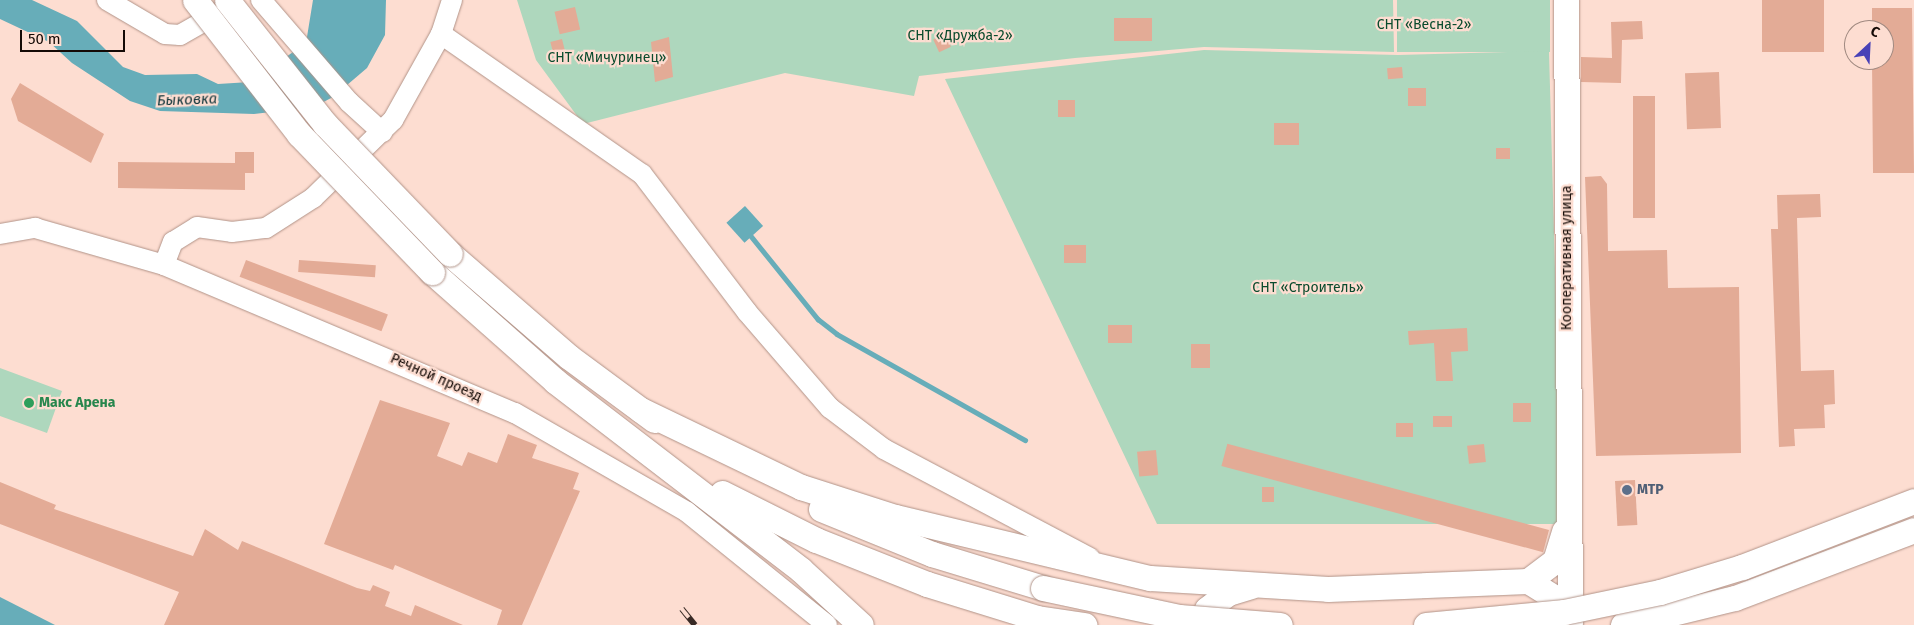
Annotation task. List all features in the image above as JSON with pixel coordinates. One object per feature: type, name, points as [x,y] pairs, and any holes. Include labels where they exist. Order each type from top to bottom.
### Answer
[{"type":"main road","points":[[195,0],[298,134],[432,272],[555,381],[801,570],[861,625]]},
{"type":"main road","points":[[229,0],[325,124],[450,254],[569,357],[641,410],[763,482],[817,508],[932,554],[1043,588],[1179,617],[1280,625]]},
{"type":"main road","name":"Кооперативная улица","points":[[1566,0],[1567,516]]},
{"type":"main road","points":[[641,410],[801,487],[895,517],[1150,578],[1328,589],[1528,581],[1557,599],[1570,620]]},
{"type":"main road","points":[[650,453],[816,540],[926,584],[1037,618],[1084,625]]},
{"type":"main road","points":[[1426,625],[1564,612],[1660,592],[1742,567],[1914,501]]},
{"type":"main road","points":[[1528,581],[1555,561],[1567,516]]},
{"type":"main road","points":[[1567,516],[1570,620]]},
{"type":"main road","points":[[1623,625],[1735,598],[1914,530]]},
{"type":"main road","points":[[1201,625],[1207,609],[1228,593],[1258,584]]},
{"type":"street","points":[[107,0],[165,34],[180,35],[220,12],[229,0]]},
{"type":"street","points":[[261,0],[349,102],[382,132]]},
{"type":"street","points":[[164,265],[174,242],[197,227],[232,232],[266,228],[313,198],[382,132],[394,118],[441,34],[452,0]]},
{"type":"street","points":[[441,34],[642,174],[747,312],[830,408],[884,449],[1112,569]]},
{"type":"street","name":"Речной проезд","points":[[0,234],[35,228],[164,265],[380,353],[565,438],[687,512],[827,625]]},
{"type":"green space","points":[[517,0],[1393,0],[1394,52],[1204,47],[1075,58],[919,76],[914,96],[785,73],[583,124],[536,60]]},
{"type":"green space","name":"СНТ «Весна-2»","points":[[1397,0],[1550,0],[1550,52],[1397,52]]},
{"type":"green space","name":"СНТ «Строитель»","points":[[1204,50],[1398,55],[1549,51],[1562,524],[1157,524],[945,79]]},
{"type":"green space","name":"Макс Арена","points":[[0,368],[62,391],[47,433],[0,416]]},
{"type":"water","name":"Быковка","points":[[0,0],[32,0],[77,21],[123,67],[145,75],[197,74],[218,84],[250,82],[306,43],[313,0],[386,0],[385,35],[367,68],[333,97],[314,107],[254,114],[160,111],[130,101],[72,63],[49,42],[0,19]]},
{"type":"water","points":[[745,206],[763,226],[744,243],[726,223]]},
{"type":"water","points":[[0,597],[55,625],[0,625]]},
{"type":"building","points":[[1762,0],[1824,0],[1824,52],[1762,52]]},
{"type":"building","points":[[575,7],[580,29],[560,34],[555,12]]},
{"type":"building","points":[[1872,8],[1912,8],[1914,173],[1873,173],[1872,70],[1894,70],[1894,20],[1872,20]]},
{"type":"building","points":[[1114,18],[1152,18],[1152,41],[1114,41]]},
{"type":"building","points":[[1642,21],[1643,39],[1622,40],[1621,83],[1581,82],[1581,57],[1612,58],[1611,22]]},
{"type":"building","points":[[945,34],[951,47],[939,52],[933,39]]},
{"type":"building","points":[[669,37],[673,77],[655,82],[651,42]]},
{"type":"building","points":[[562,39],[567,59],[555,62],[550,42]]},
{"type":"building","points":[[1402,67],[1403,78],[1388,79],[1387,68]]},
{"type":"building","points":[[1719,72],[1721,128],[1687,129],[1685,73]]},
{"type":"building","points":[[20,83],[104,134],[91,163],[18,121],[11,99]]},
{"type":"building","points":[[1408,88],[1426,88],[1426,106],[1408,106]]},
{"type":"building","points":[[1633,96],[1655,96],[1655,218],[1633,218]]},
{"type":"building","points":[[1058,100],[1075,100],[1075,117],[1058,117]]},
{"type":"building","points":[[1274,123],[1299,123],[1299,145],[1274,145]]},
{"type":"building","points":[[1496,148],[1510,148],[1510,159],[1496,159]]},
{"type":"building","points":[[235,152],[254,152],[254,173],[245,173],[245,190],[118,188],[118,162],[235,163]]},
{"type":"building","points":[[1601,176],[1607,184],[1608,251],[1667,250],[1668,288],[1739,287],[1741,453],[1596,456],[1585,177]]},
{"type":"building","points":[[1820,194],[1821,217],[1797,218],[1801,371],[1834,370],[1835,404],[1824,405],[1825,428],[1794,429],[1795,446],[1779,447],[1771,229],[1778,229],[1777,195]]},
{"type":"building","points":[[1064,245],[1086,245],[1086,263],[1064,263]]},
{"type":"building","points":[[246,260],[388,314],[381,331],[240,277]]},
{"type":"building","points":[[299,260],[376,265],[375,277],[298,272]]},
{"type":"building","points":[[1108,325],[1132,325],[1132,343],[1108,343]]},
{"type":"building","points":[[1467,328],[1468,351],[1451,352],[1453,381],[1436,381],[1434,343],[1409,345],[1408,331]]},
{"type":"building","points":[[1191,344],[1210,344],[1210,368],[1191,368]]},
{"type":"building","points":[[380,400],[450,423],[437,456],[462,466],[468,452],[497,463],[508,434],[537,445],[532,458],[579,473],[573,489],[580,491],[522,625],[497,625],[502,610],[395,565],[393,570],[324,544]]},
{"type":"building","points":[[1513,403],[1531,403],[1531,422],[1513,422]]},
{"type":"building","points":[[1433,416],[1452,416],[1452,427],[1433,427]]},
{"type":"building","points":[[1396,423],[1413,423],[1413,437],[1396,437]]},
{"type":"building","points":[[1227,444],[1549,530],[1543,552],[1221,466]]},
{"type":"building","points":[[1484,444],[1486,462],[1469,464],[1467,446]]},
{"type":"building","points":[[1156,450],[1158,475],[1139,477],[1137,452]]},
{"type":"building","points":[[1635,480],[1637,525],[1617,526],[1615,481]]},
{"type":"building","points":[[0,482],[56,505],[54,509],[193,556],[205,529],[238,550],[242,541],[357,588],[370,591],[373,585],[390,592],[385,606],[411,616],[415,605],[463,625],[164,625],[179,592],[0,524]]},
{"type":"building","points":[[1262,487],[1274,487],[1274,502],[1262,502]]},
{"type":"waterway","points":[[751,236],[818,319],[837,334],[1025,440]]},
{"type":"railway","points":[[682,609],[695,625]]},
{"type":"place","name":"Макс Арена","points":[[29,403]]},
{"type":"place","name":"МТР","points":[[1627,490]]},
{"type":"park label","name":"СНТ «Дружба-2»","points":[[960,36]]},
{"type":"park label","name":"СНТ «Мичуринец»","points":[[607,58]]}]
